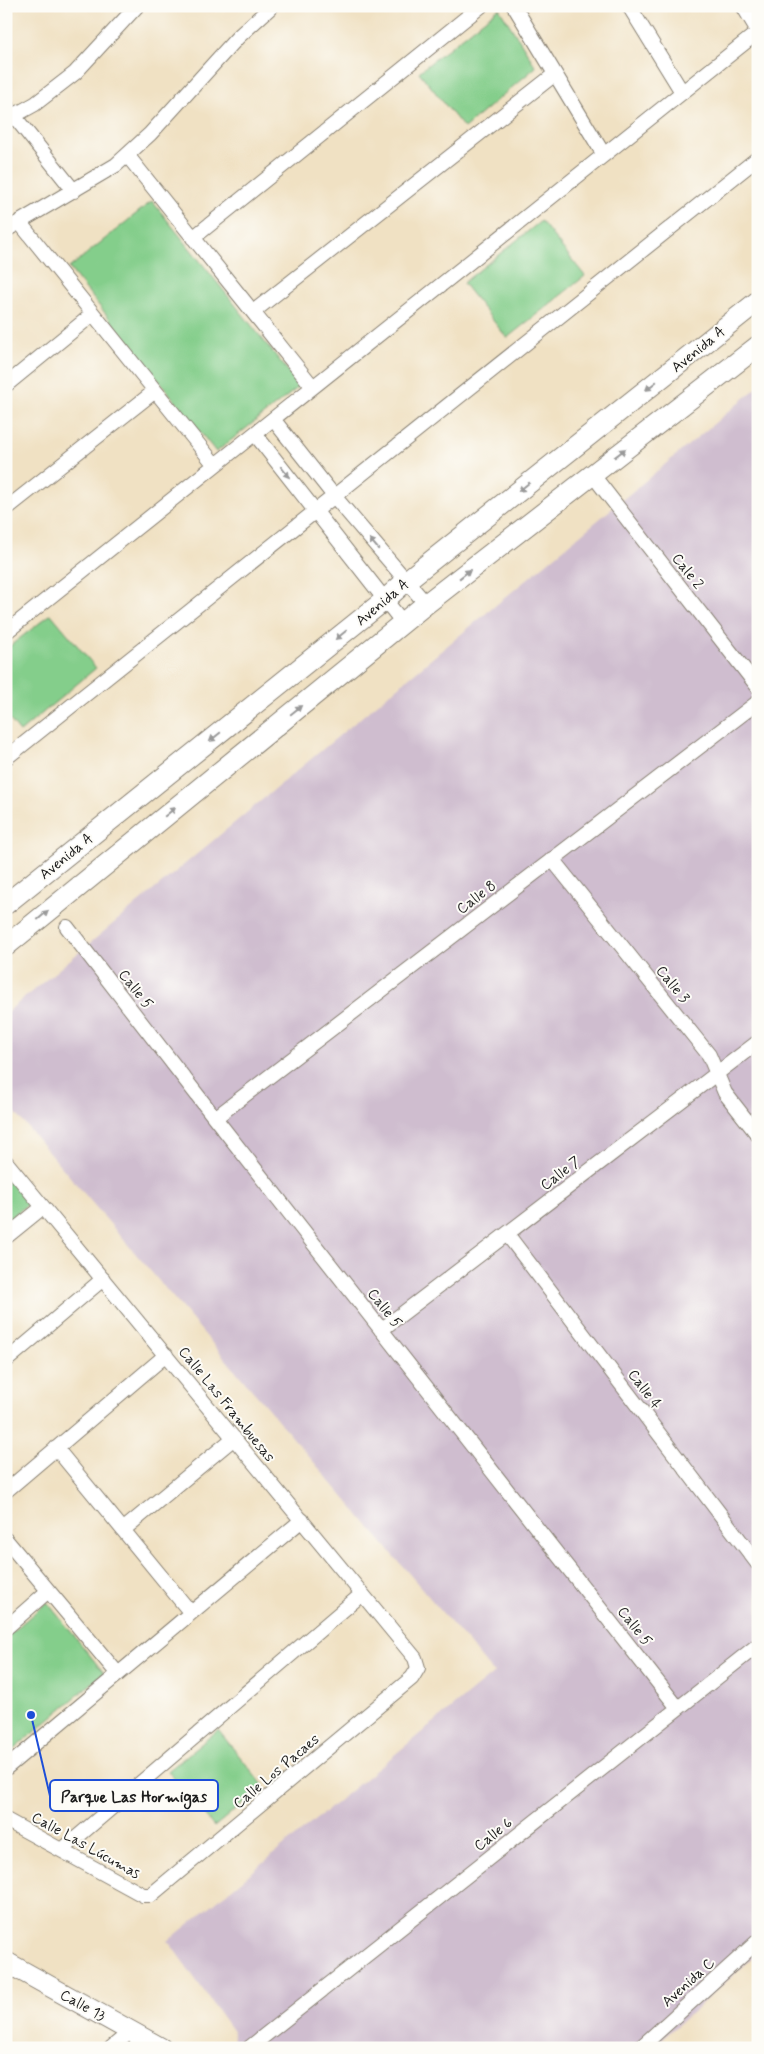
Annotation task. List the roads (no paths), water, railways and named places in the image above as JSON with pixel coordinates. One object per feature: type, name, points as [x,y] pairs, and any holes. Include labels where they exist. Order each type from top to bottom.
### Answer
[{"type":"street","points":[[74,191],[9,114],[36,104],[75,74],[137,6]]},
{"type":"street","points":[[6,230],[116,165],[150,134],[238,36],[272,6]]},
{"type":"street","points":[[193,238],[481,6]]},
{"type":"street","points":[[514,6],[604,155]]},
{"type":"street","points":[[629,6],[682,92]]},
{"type":"street","points":[[6,632],[758,31],[743,6]]},
{"type":"street","points":[[253,312],[555,74]]},
{"type":"street","points":[[127,155],[313,387]]},
{"type":"street","points":[[6,758],[758,158]]},
{"type":"street","points":[[20,223],[215,465]]},
{"type":"street","name":"Avenida A","points":[[6,904],[406,581],[758,301]]},
{"type":"street","points":[[6,385],[93,314]]},
{"type":"street","name":"Avenida A","points":[[6,946],[404,624],[426,604],[758,346]]},
{"type":"street","points":[[6,510],[155,391]]},
{"type":"street","points":[[273,419],[334,496],[426,604]]},
{"type":"street","points":[[255,434],[404,624]]},
{"type":"street","name":"Cale 2","points":[[592,474],[758,687]]},
{"type":"street","name":"Calle 8","points":[[215,1118],[758,702]]},
{"type":"street","name":"Calle 3","points":[[552,859],[709,1055],[725,1093],[758,1135]]},
{"type":"street","name":"Calle 5","points":[[67,927],[678,1708]]},
{"type":"street","name":"Calle 7","points":[[381,1330],[758,1042]]},
{"type":"street","name":"Calle Las Frambuesas","points":[[6,1162],[415,1658],[418,1668]]},
{"type":"street","points":[[6,1237],[43,1206]]},
{"type":"street","name":"Calle 4","points":[[507,1234],[758,1564]]},
{"type":"street","points":[[6,1361],[103,1279]]},
{"type":"street","points":[[6,1491],[166,1355]]},
{"type":"street","points":[[123,1530],[234,1438]]},
{"type":"street","points":[[56,1448],[191,1613]]},
{"type":"street","points":[[6,1768],[302,1520]]},
{"type":"street","points":[[6,1540],[118,1674]]},
{"type":"street","points":[[6,1628],[48,1591]]},
{"type":"street","points":[[62,1850],[362,1594]]},
{"type":"street","name":"Calle 6","points":[[249,2048],[758,1645]]},
{"type":"street","name":"Calle Los Pacaes","points":[[151,1895],[412,1678],[418,1668]]},
{"type":"street","name":"Calle Las Lúcumas","points":[[6,1820],[143,1895],[151,1895]]},
{"type":"street","name":"Avenida C","points":[[640,2048],[758,1940]]},
{"type":"street","name":"Calle 13","points":[[6,1962],[161,2048]]},
{"type":"street","points":[[111,2048],[130,2032]]},
{"type":"place","name":"Parque Las Hormigas","points":[[31,1715]]}]
